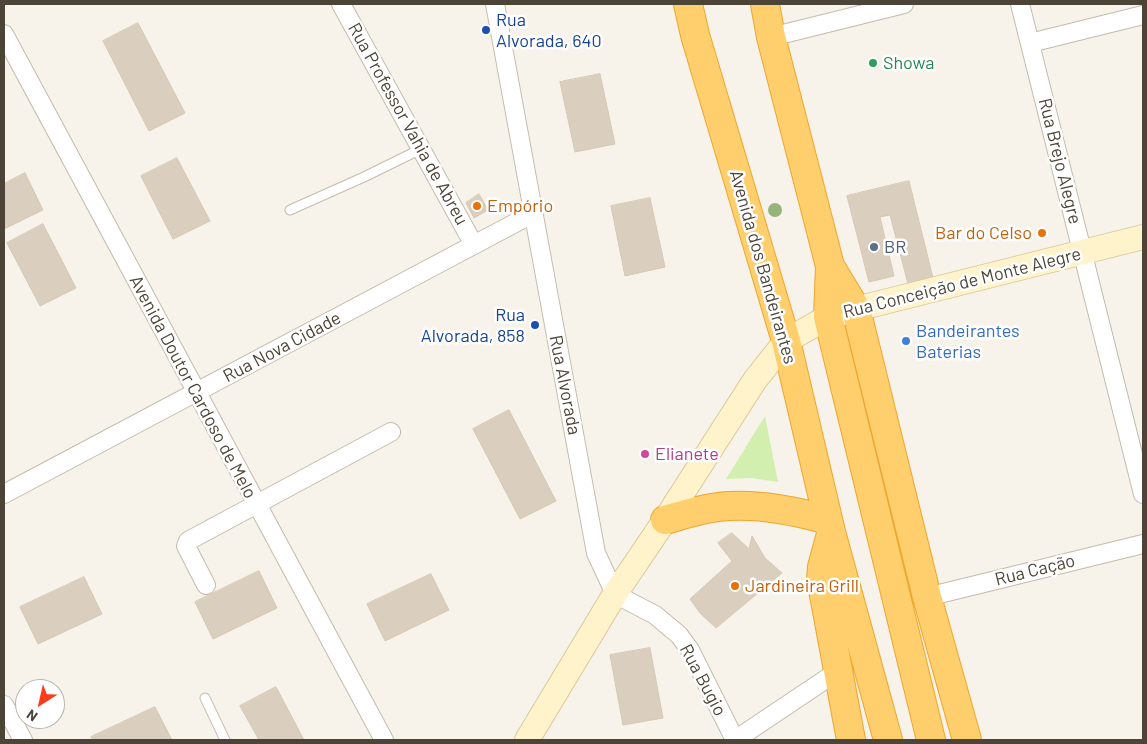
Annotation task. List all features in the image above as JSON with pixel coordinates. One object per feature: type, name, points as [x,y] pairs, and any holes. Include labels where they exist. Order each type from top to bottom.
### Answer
[{"type":"highway","name":"Avenida dos Bandeirantes","points":[[688,4],[695,35],[786,341],[830,526],[888,740]]},
{"type":"highway","points":[[765,4],[771,37],[830,266],[828,317],[931,740]]},
{"type":"highway","points":[[830,266],[856,309],[926,598],[967,740]]},
{"type":"highway","points":[[665,520],[704,509],[728,506],[780,509],[830,526]]},
{"type":"highway","name":"Avenida dos Bandeirantes","points":[[830,526],[821,580],[851,740]]},
{"type":"street","name":"Rua Professor Vahia de Abreu","points":[[342,4],[474,245]]},
{"type":"street","name":"Rua Alvorada","points":[[496,4],[596,553],[615,594]]},
{"type":"street","points":[[771,37],[904,4]]},
{"type":"street","name":"Rua Brejo Alegre","points":[[1020,4],[1083,252],[1137,444],[1143,494]]},
{"type":"street","points":[[1030,43],[1143,15]]},
{"type":"street","name":"Avenida Doutor Cardoso de Melo","points":[[5,42],[384,740]]},
{"type":"street","name":"Rua Nova Cidade","points":[[4,494],[534,213]]},
{"type":"street","name":"Rua Conceição de Monte Alegre","points":[[786,341],[828,317],[1143,237]]},
{"type":"street","points":[[527,740],[615,594],[665,520],[750,386],[786,341]]},
{"type":"street","points":[[206,585],[186,546],[188,541],[392,432]]},
{"type":"street","name":"Rua Cação","points":[[926,598],[1143,544]]},
{"type":"street","name":"Rua Bugio","points":[[615,594],[656,615],[679,635],[690,650],[735,740]]},
{"type":"street","points":[[735,740],[838,671]]},
{"type":"street","points":[[4,705],[23,740]]},
{"type":"lane","points":[[290,210],[364,177],[421,148]]},
{"type":"lane","points":[[205,698],[225,740]]},
{"type":"green space","points":[[765,416],[778,482],[751,478],[726,479]]},
{"type":"building","points":[[138,23],[185,113],[149,131],[103,41]]},
{"type":"building","points":[[600,74],[615,144],[575,152],[560,82]]},
{"type":"building","points":[[177,158],[210,221],[173,239],[141,176]]},
{"type":"building","points":[[25,173],[43,210],[4,229],[4,184]]},
{"type":"building","name":"BR","points":[[909,181],[933,278],[908,284],[890,215],[880,217],[894,276],[869,282],[847,196]]},
{"type":"building","name":"Empório","points":[[479,194],[488,210],[474,218],[466,203]]},
{"type":"building","points":[[650,198],[665,267],[625,276],[611,206]]},
{"type":"building","points":[[43,224],[76,288],[40,306],[7,243]]},
{"type":"building","points":[[509,410],[556,501],[520,519],[473,429]]},
{"type":"building","name":"Jardineira Grill","points":[[732,533],[749,549],[752,536],[765,558],[782,573],[716,628],[700,613],[690,599],[732,561],[718,543]]},
{"type":"building","points":[[259,571],[277,608],[213,639],[195,602]]},
{"type":"building","points":[[431,574],[449,610],[385,641],[367,604]]},
{"type":"building","points":[[84,577],[102,614],[38,644],[20,607]]},
{"type":"building","points":[[650,648],[663,718],[623,725],[610,655]]},
{"type":"building","points":[[276,687],[304,740],[259,740],[240,706]]},
{"type":"building","points":[[155,707],[172,740],[93,740],[91,737]]},
{"type":"place","name":"Rua Alvorada, 640","points":[[486,30]]},
{"type":"place","name":"Showa","points":[[873,63]]},
{"type":"place","name":"Empório","points":[[477,206]]},
{"type":"place","name":"Bar do Celso","points":[[1042,233]]},
{"type":"place","name":"BR","points":[[874,247]]},
{"type":"place","name":"Rua Alvorada, 858","points":[[535,325]]},
{"type":"place","name":"Bandeirantes Baterias","points":[[906,341]]},
{"type":"place","name":"Elianete","points":[[645,454]]},
{"type":"place","name":"Jardineira Grill","points":[[735,586]]}]
